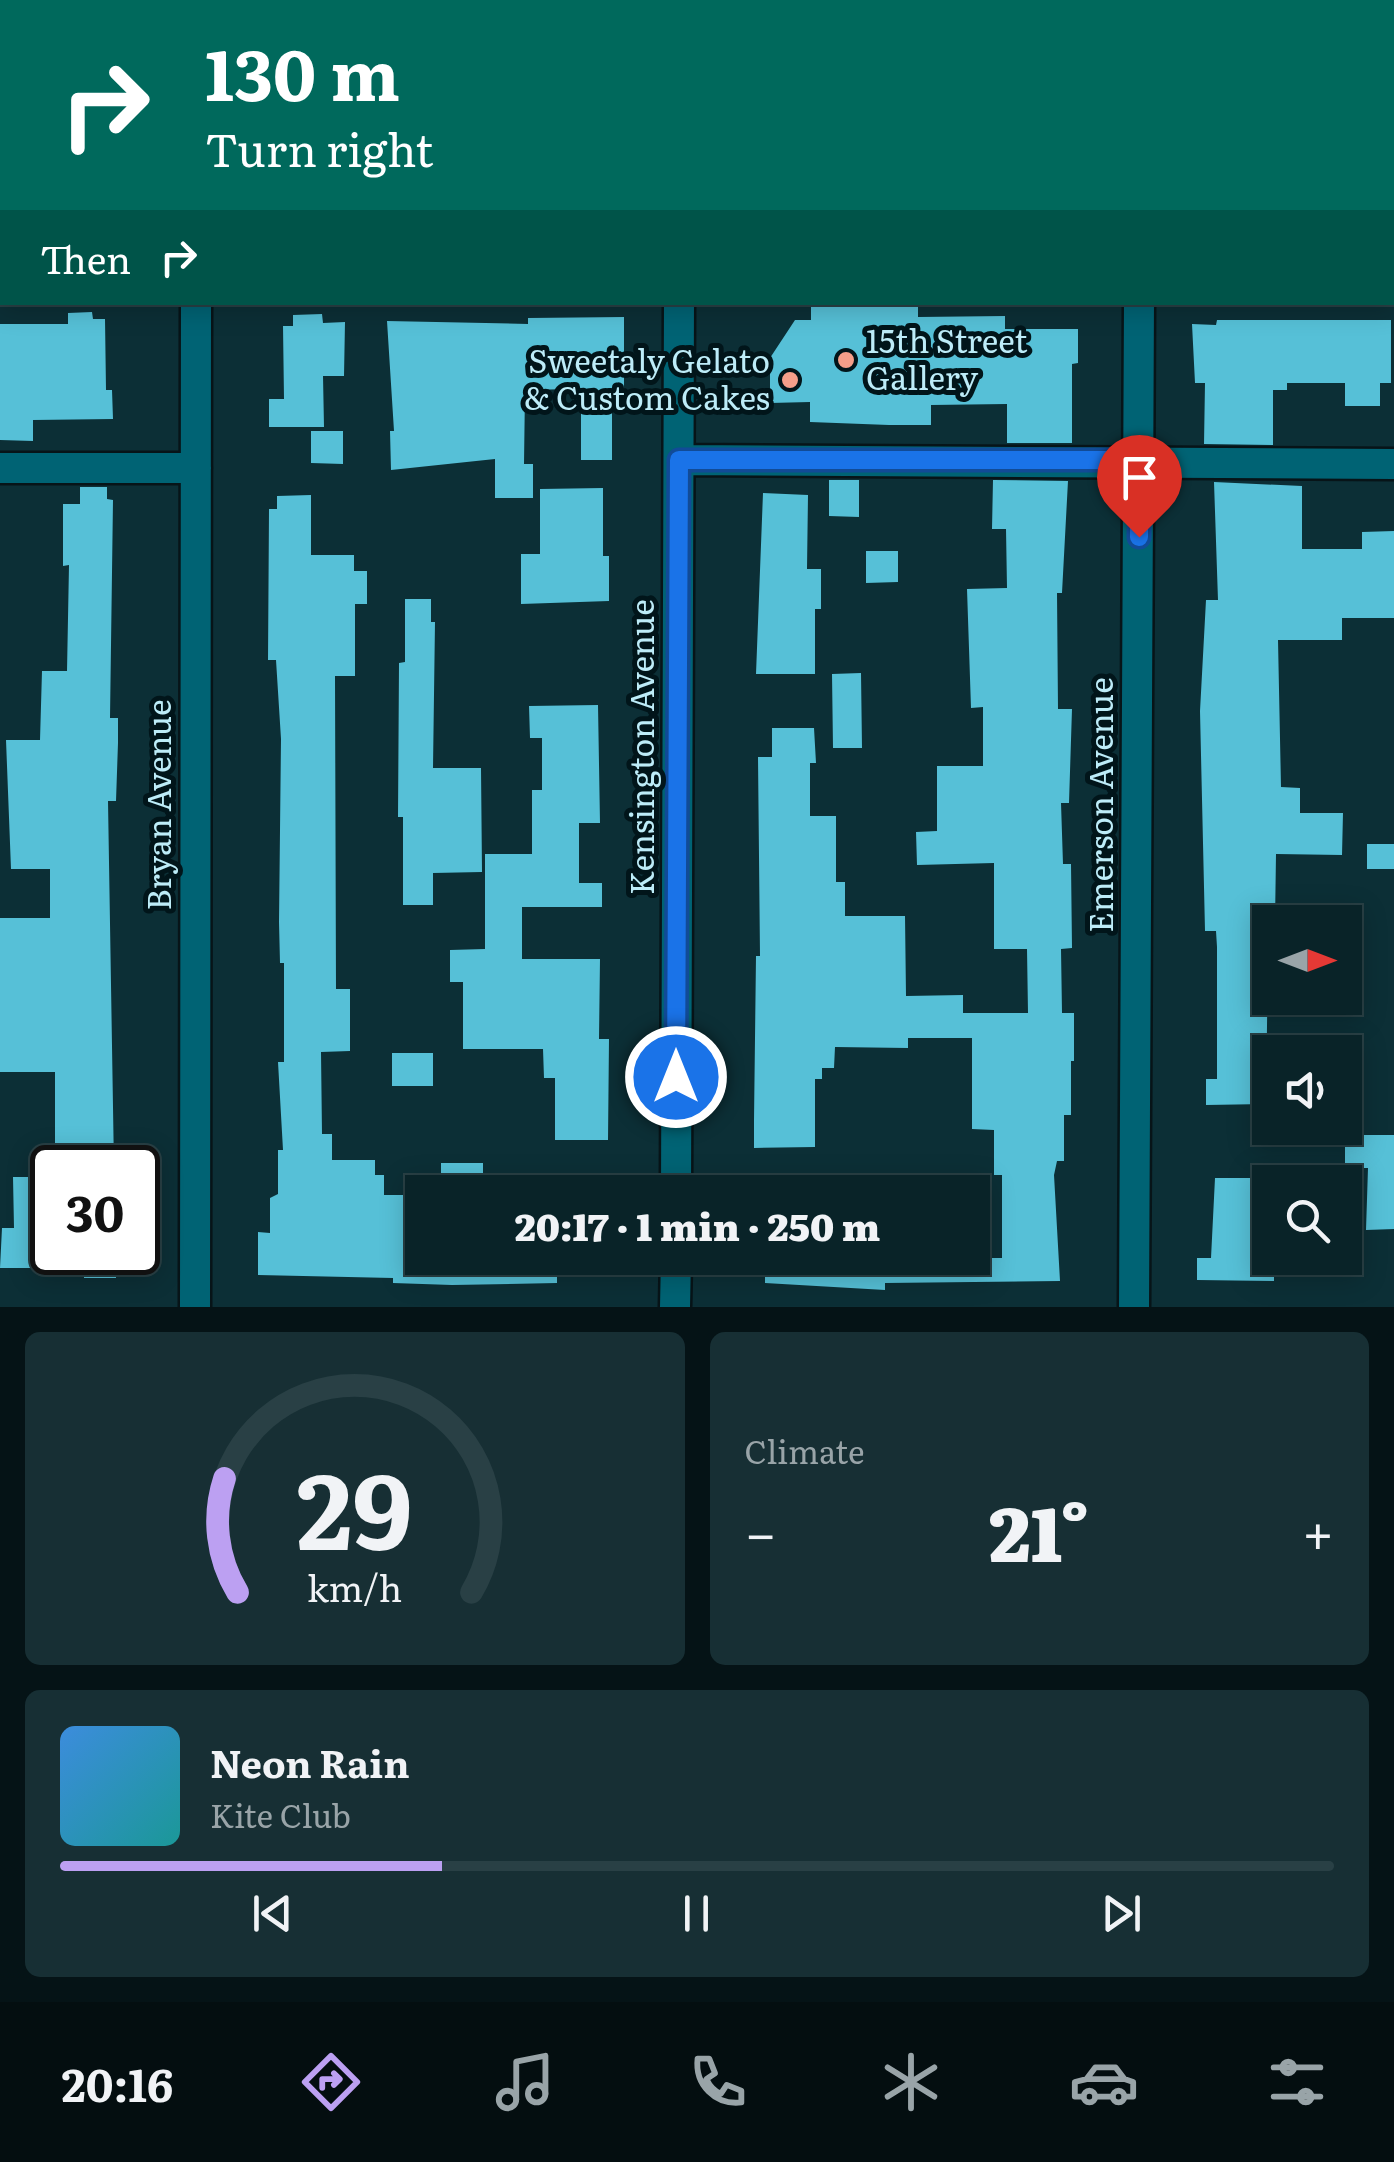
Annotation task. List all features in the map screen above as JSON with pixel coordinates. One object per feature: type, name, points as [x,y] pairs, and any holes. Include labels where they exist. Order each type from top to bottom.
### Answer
[{"type":"street","name":"Bryan Avenue","points":[[195,1307],[196,305]]},
{"type":"street","name":"Kensington Avenue","points":[[676,1175],[680,305]]},
{"type":"street","name":"Emerson Avenue","points":[[1134,1307],[1140,305]]},
{"type":"street","points":[[679,460],[1394,464]]},
{"type":"street","points":[[0,468],[196,468]]},
{"type":"street","points":[[676,1275],[676,1307]]},
{"type":"building","points":[[811,305],[918,305],[918,317],[1005,316],[1005,329],[1078,329],[1078,363],[1072,364],[1072,443],[1007,443],[1007,404],[931,405],[931,425],[810,422],[810,402],[770,403],[770,358],[795,320],[811,320]]},
{"type":"building","points":[[92,312],[93,319],[105,319],[106,390],[112,390],[113,419],[33,420],[33,441],[0,440],[0,324],[68,324],[68,313]]},
{"type":"building","points":[[322,314],[323,323],[345,322],[344,376],[323,376],[324,427],[269,427],[269,399],[284,399],[283,326],[293,326],[293,315]]},
{"type":"building","points":[[624,317],[624,400],[620,400],[620,409],[612,409],[612,460],[581,460],[581,410],[578,400],[573,400],[573,389],[525,390],[524,464],[533,464],[533,498],[495,498],[495,459],[391,470],[390,431],[394,431],[387,321],[528,324],[528,318]]},
{"type":"building","points":[[1217,320],[1391,320],[1391,383],[1380,383],[1380,406],[1345,406],[1345,383],[1287,383],[1287,390],[1273,390],[1273,445],[1204,444],[1205,383],[1195,383],[1192,324],[1216,325]]},
{"type":"building","points":[[311,431],[343,431],[343,464],[311,463]]},
{"type":"building","points":[[829,480],[859,480],[859,517],[829,516]]},
{"type":"building","points":[[993,480],[1068,481],[1062,593],[1057,593],[1058,709],[1072,709],[1069,803],[1061,803],[1063,864],[1071,864],[1072,948],[1061,949],[1062,1013],[1074,1013],[1074,1061],[1071,1115],[1064,1115],[1064,1161],[1057,1161],[1054,1175],[1060,1281],[885,1283],[885,1290],[765,1283],[765,1275],[990,1275],[990,1258],[1002,1258],[1002,1175],[994,1175],[994,1130],[972,1129],[972,1038],[908,1038],[908,1048],[835,1047],[834,1068],[822,1068],[822,1079],[815,1079],[815,1147],[754,1148],[756,956],[760,956],[758,757],[772,757],[772,728],[814,728],[816,763],[810,763],[810,816],[836,816],[836,882],[845,882],[845,916],[905,916],[906,996],[963,995],[963,1013],[1028,1013],[1027,949],[994,949],[994,863],[917,865],[916,832],[937,831],[937,766],[983,766],[983,707],[971,708],[967,589],[1007,588],[1006,529],[992,529]]},
{"type":"building","points":[[1214,482],[1302,486],[1302,549],[1362,549],[1362,532],[1394,531],[1394,618],[1342,618],[1342,640],[1278,640],[1281,787],[1300,788],[1300,813],[1343,813],[1342,855],[1276,854],[1275,905],[1252,905],[1252,1015],[1267,1015],[1267,1035],[1252,1035],[1252,1104],[1206,1105],[1206,1079],[1217,1079],[1217,947],[1216,931],[1205,931],[1200,711],[1206,600],[1218,600]]},
{"type":"building","points":[[80,487],[107,487],[107,499],[113,500],[110,718],[118,718],[118,743],[116,801],[108,801],[114,1145],[55,1145],[55,1072],[0,1072],[0,918],[50,918],[50,869],[11,869],[6,740],[40,740],[42,671],[67,671],[69,565],[63,566],[63,504],[80,504]]},
{"type":"building","points":[[603,488],[603,556],[609,556],[609,601],[521,604],[521,554],[540,554],[540,489]]},
{"type":"building","points":[[763,493],[808,495],[807,569],[821,569],[821,609],[815,609],[815,674],[756,674]]},
{"type":"building","points":[[311,495],[311,555],[354,555],[354,571],[367,571],[367,604],[355,604],[355,676],[335,676],[336,989],[350,989],[350,1051],[321,1052],[322,1134],[332,1134],[332,1160],[375,1160],[375,1175],[384,1175],[384,1195],[405,1195],[405,1275],[557,1275],[557,1283],[452,1285],[393,1283],[393,1278],[258,1275],[258,1232],[270,1233],[270,1198],[278,1194],[278,1150],[283,1150],[278,1062],[284,1062],[284,963],[280,963],[279,922],[281,739],[276,660],[268,660],[269,509],[277,509],[277,496]]},
{"type":"building","points":[[866,551],[898,551],[898,582],[866,583]]},
{"type":"building","points":[[405,599],[431,599],[431,622],[435,622],[433,768],[481,768],[482,872],[433,873],[433,905],[403,905],[403,817],[398,817],[399,663],[405,662]]},
{"type":"building","points":[[861,673],[862,748],[833,748],[832,674]]},
{"type":"building","points":[[598,705],[600,823],[579,823],[579,883],[602,883],[602,907],[522,907],[522,959],[600,959],[599,1039],[609,1039],[608,1140],[555,1140],[555,1078],[544,1078],[543,1049],[463,1049],[463,982],[450,982],[450,950],[485,949],[485,854],[532,854],[532,790],[542,790],[542,738],[530,738],[529,706]]},
{"type":"building","points":[[1367,844],[1394,844],[1394,869],[1367,869]]},
{"type":"building","points":[[392,1053],[433,1053],[433,1086],[392,1086]]},
{"type":"building","points":[[1362,1135],[1394,1135],[1394,1229],[1366,1230],[1368,1168],[1345,1165],[1345,1145],[1362,1145]]},
{"type":"building","points":[[441,1163],[483,1163],[483,1175],[441,1175]]},
{"type":"building","points":[[13,1177],[30,1177],[30,1268],[0,1268],[2,1228],[14,1228]]},
{"type":"building","points":[[1215,1178],[1252,1178],[1252,1275],[1274,1275],[1274,1281],[1197,1280],[1197,1258],[1211,1258]]},
{"type":"building","points":[[84,1275],[116,1275],[116,1278]]},
{"type":"place","name":"15th Street Gallery","points":[[846,360]]},
{"type":"place","name":"Sweetaly Gelato & Custom Cakes","points":[[790,380]]},
{"type":"route","points":[[676,1077],[679,460],[1140,460],[1139,537]]}]
